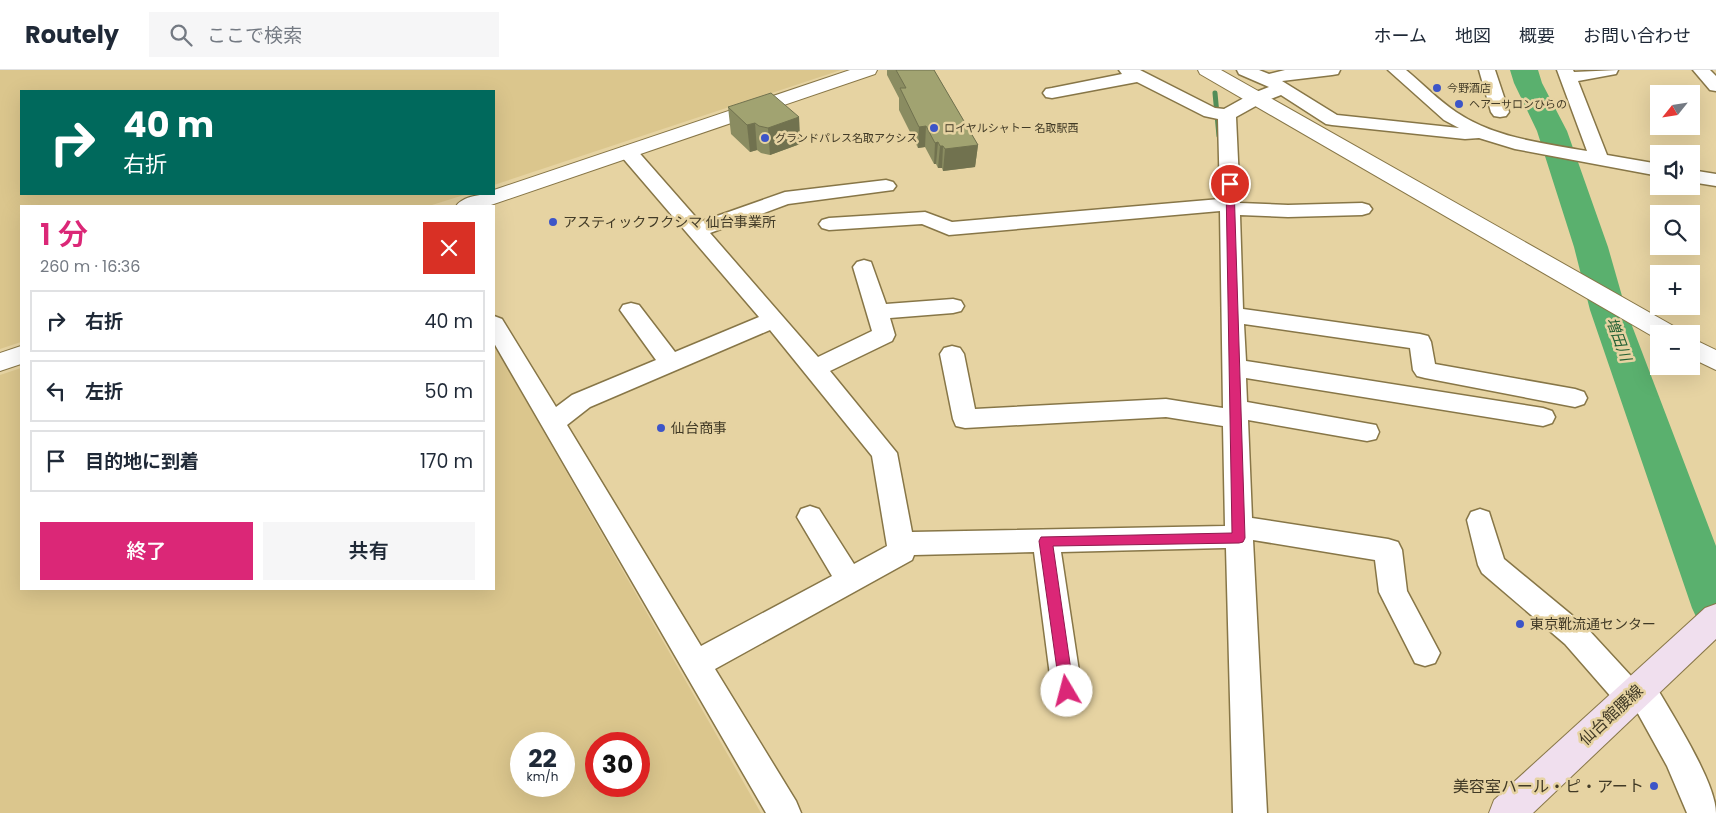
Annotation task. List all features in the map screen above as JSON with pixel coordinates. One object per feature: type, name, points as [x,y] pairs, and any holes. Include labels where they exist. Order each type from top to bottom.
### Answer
[{"type":"main road","name":"仙台館腰線","points":[[1507,813],[1716,618]]},
{"type":"street","points":[[470,205],[868,70]]},
{"type":"street","points":[[1207,70],[1270,89],[1332,120],[1456,133],[1482,133]]},
{"type":"street","points":[[1245,70],[1270,89],[1554,269],[1654,325]]},
{"type":"street","points":[[1220,113],[1270,89],[1277,76],[1332,70]]},
{"type":"street","points":[[1396,70],[1458,121],[1482,133],[1515,143],[1650,168]]},
{"type":"street","points":[[1458,121],[1499,108],[1486,70]]},
{"type":"street","points":[[1596,159],[1566,74],[1610,70]]},
{"type":"street","points":[[1702,70],[1716,86]]},
{"type":"street","points":[[1052,93],[1133,73],[1220,113]]},
{"type":"street","points":[[1220,113],[1231,207],[1235,414],[1234,535],[1250,813]]},
{"type":"street","points":[[628,152],[815,368],[884,453],[902,552],[696,664]]},
{"type":"street","points":[[1700,177],[1716,180]]},
{"type":"street","points":[[696,231],[785,198],[886,186]]},
{"type":"street","points":[[829,224],[925,218],[949,228],[1231,207],[1288,211],[1362,209]]},
{"type":"street","points":[[815,368],[884,335],[864,267]]},
{"type":"street","points":[[877,312],[953,306]]},
{"type":"street","points":[[631,310],[670,363]]},
{"type":"street","points":[[1232,315],[1420,342],[1425,370],[1575,398]]},
{"type":"street","points":[[553,422],[581,401],[773,320]]},
{"type":"street","points":[[495,326],[784,813]]},
{"type":"street","points":[[1700,352],[1716,361]]},
{"type":"street","points":[[952,354],[965,420],[1166,408],[1235,414],[1367,432]]},
{"type":"street","points":[[0,362],[20,355]]},
{"type":"street","points":[[1234,368],[1543,418]]},
{"type":"street","points":[[810,517],[849,580]]},
{"type":"street","points":[[1480,520],[1492,565],[1575,635],[1635,693],[1678,754],[1704,813]]},
{"type":"street","points":[[900,544],[1234,535],[1388,550],[1393,592],[1425,653]]},
{"type":"street","points":[[1046,541],[1067,691]]},
{"type":"shaded area","points":[[0,70],[841,70],[495,185],[495,90],[20,90],[20,195],[464,195],[432,205],[20,205],[20,342],[0,349]]},
{"type":"shaded area","points":[[495,347],[761,813],[0,813],[0,375],[20,368],[20,590],[495,590]]},
{"type":"building","points":[[896,70],[934,70],[978,145],[945,149],[938,142],[935,143],[926,126],[919,127],[900,88],[906,88]]},
{"type":"building","points":[[771,93],[799,117],[768,128],[755,123],[747,125],[728,107]]},
{"type":"waterway","name":"増田川","points":[[1524,70],[1528,83],[1552,131],[1591,247],[1608,310],[1716,608]]},
{"type":"waterway","points":[[1215,93],[1219,136]]},
{"type":"place","name":"今野酒店","points":[[1437,88]]},
{"type":"place","name":"ヘアーサロンひらの","points":[[1459,104]]},
{"type":"place","name":"ロイヤルシャトー 名取駅西","points":[[934,128]]},
{"type":"place","name":"グランドパレス名取アクシス","points":[[765,138]]},
{"type":"place","name":"アスティックフクシマ 仙台事業所","points":[[553,222]]},
{"type":"place","name":"仙台商事","points":[[661,428]]},
{"type":"place","name":"東京靴流通センター","points":[[1520,624]]},
{"type":"place","name":"美容室ハール・ピ・アート","points":[[1654,786]]},
{"type":"route","points":[[1067,691],[1046,541],[1239,538],[1230,184]]}]
